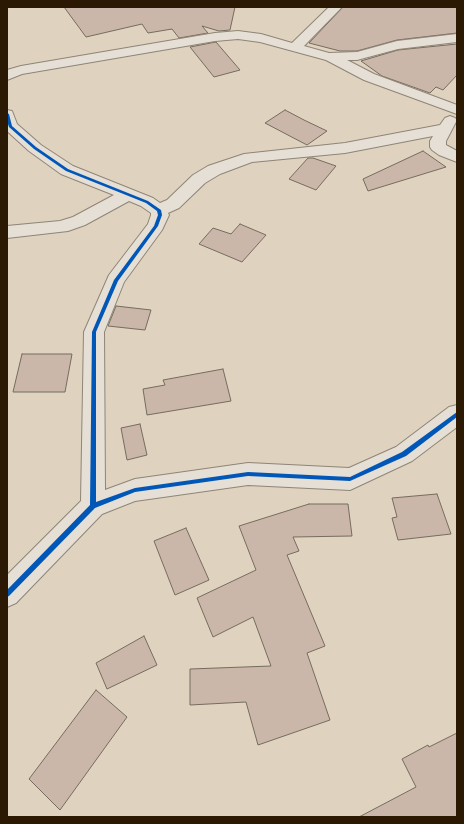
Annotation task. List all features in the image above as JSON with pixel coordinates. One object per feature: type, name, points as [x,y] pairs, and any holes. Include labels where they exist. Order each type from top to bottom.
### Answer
[{"type":"street","points":[[295,47],[336,7]]},
{"type":"street","points":[[7,76],[10,73],[21,70],[223,36],[238,35],[262,38],[329,57],[369,76],[457,110],[438,141],[438,147],[457,157]]},
{"type":"street","points":[[329,57],[357,56],[397,45],[457,38]]},
{"type":"street","points":[[7,62],[21,70]]},
{"type":"street","points":[[8,122],[35,148],[67,170],[147,202],[159,210],[160,215],[156,226],[116,280],[94,332],[93,506]]},
{"type":"street","points":[[159,210],[173,204],[199,180],[214,170],[250,157],[345,148],[445,129]]},
{"type":"street","points":[[7,232],[62,227],[79,221],[128,195]]},
{"type":"street","points":[[7,594],[93,506],[135,490],[248,474],[350,479],[404,454],[457,414]]},
{"type":"building","points":[[64,7],[235,7],[230,30],[219,31],[202,26],[208,33],[179,38],[172,29],[148,33],[142,24],[86,37]]},
{"type":"building","points":[[343,7],[457,7],[457,33],[397,40],[357,51],[340,51],[309,43]]},
{"type":"building","points":[[216,42],[240,70],[214,77],[190,47]]},
{"type":"building","points":[[457,44],[457,75],[443,90],[436,87],[430,93],[382,76],[361,61],[398,50]]},
{"type":"building","points":[[285,110],[327,131],[307,145],[265,123]]},
{"type":"building","points":[[423,151],[446,167],[368,191],[363,179]]},
{"type":"building","points":[[308,158],[313,158],[336,166],[316,190],[289,179]]},
{"type":"building","points":[[240,224],[266,235],[242,262],[199,244],[213,228],[231,234]]},
{"type":"building","points":[[116,306],[151,310],[145,330],[108,326]]},
{"type":"building","points":[[22,354],[72,354],[65,392],[13,392]]},
{"type":"building","points":[[223,369],[231,401],[147,415],[143,389],[165,385],[163,380]]},
{"type":"building","points":[[140,424],[147,455],[127,460],[121,428]]},
{"type":"building","points":[[437,494],[451,534],[398,540],[392,518],[397,517],[392,498]]},
{"type":"building","points":[[309,504],[348,504],[352,536],[293,537],[299,551],[287,555],[325,646],[307,653],[330,720],[258,745],[246,702],[190,705],[190,669],[271,666],[253,617],[213,637],[197,598],[256,570],[239,526]]},
{"type":"building","points":[[186,528],[209,580],[175,595],[154,541]]},
{"type":"building","points":[[144,636],[157,665],[107,689],[96,663]]},
{"type":"building","points":[[96,690],[127,717],[60,810],[29,779]]},
{"type":"building","points":[[457,733],[457,817],[359,817],[416,787],[402,759],[428,745],[429,747]]},
{"type":"cycle path","points":[[7,114],[10,126],[35,148],[67,170],[147,202],[159,210],[160,215],[156,226],[116,280],[94,332],[93,506]]},
{"type":"cycle path","points":[[7,594],[93,506],[135,490],[248,474],[350,479],[404,454],[457,414]]}]
